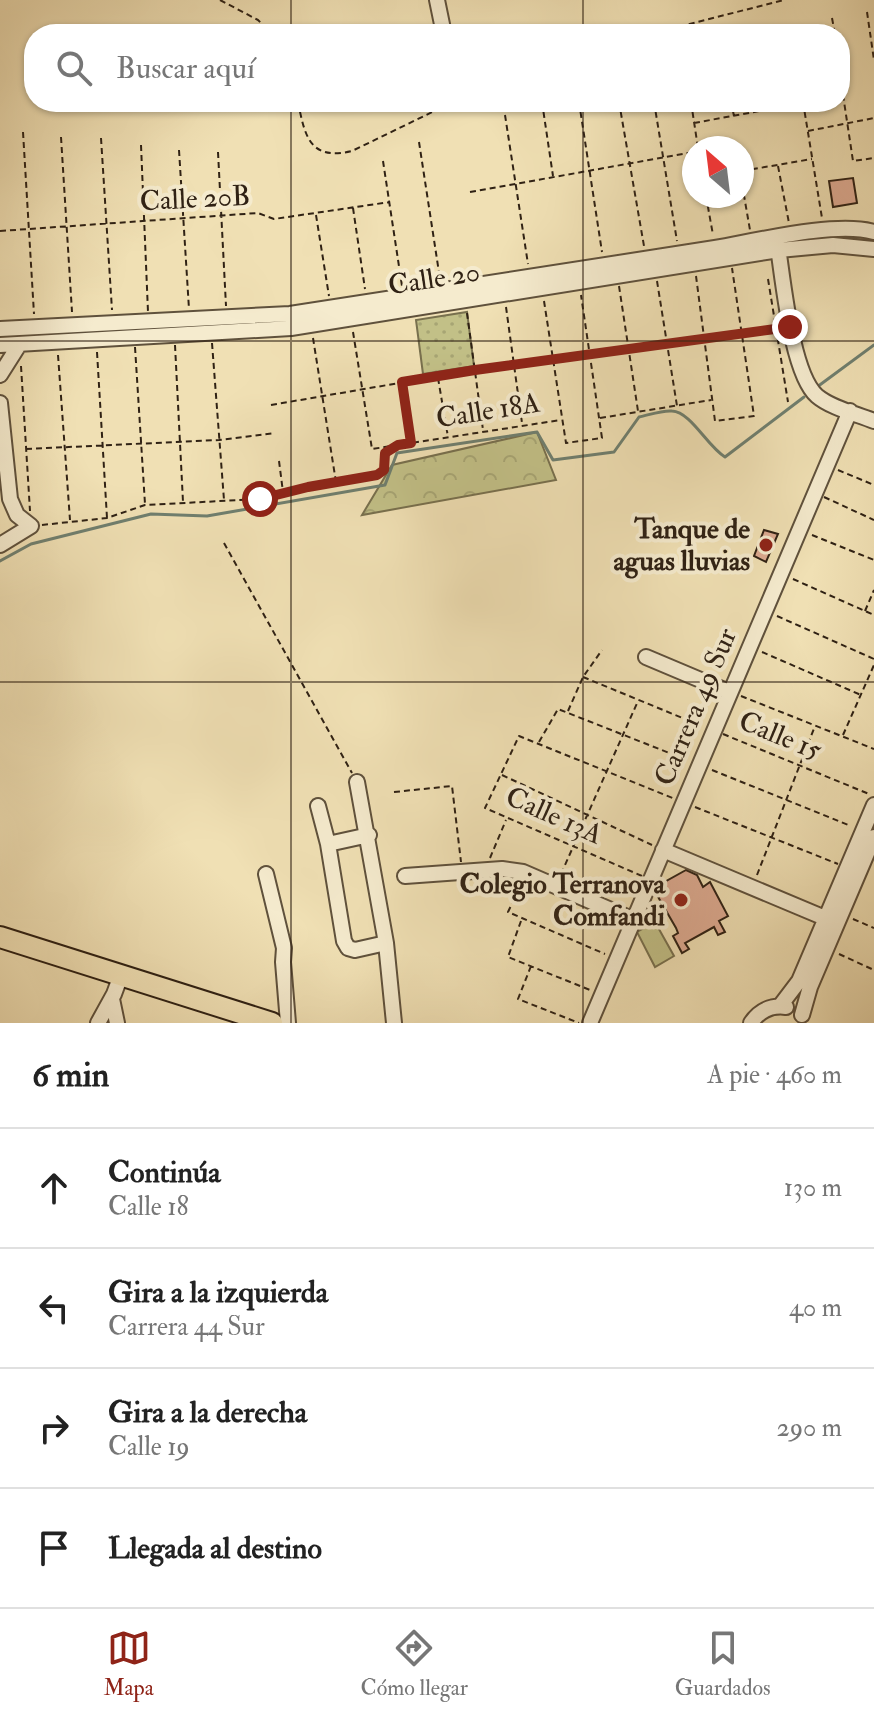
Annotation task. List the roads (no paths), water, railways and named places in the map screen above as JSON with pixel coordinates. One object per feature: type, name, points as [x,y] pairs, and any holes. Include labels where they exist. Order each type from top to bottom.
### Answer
[{"type":"highway","points":[[0,937],[272,1023]]},
{"type":"street","points":[[437,0],[442,24]]},
{"type":"street","name":"Calle 20","points":[[0,329],[290,314],[604,265],[730,258],[824,231],[872,229]]},
{"type":"street","points":[[782,241],[790,327],[809,387],[819,398],[874,421]]},
{"type":"street","name":"Calle 20","points":[[0,345],[211,334],[311,325],[618,275],[679,254],[752,242],[782,241],[874,249]]},
{"type":"street","points":[[0,375],[19,345]]},
{"type":"street","points":[[0,403],[10,499],[17,515],[31,526],[0,545]]},
{"type":"street","name":"Carrera 49 Sur","points":[[590,1023],[850,411]]},
{"type":"street","points":[[646,657],[729,692]]},
{"type":"street","points":[[357,782],[369,835],[386,943],[394,1023]]},
{"type":"street","points":[[780,1006],[799,981],[874,805]]},
{"type":"street","points":[[318,806],[328,844],[344,941],[348,948],[355,950],[386,943]]},
{"type":"street","points":[[328,844],[369,835]]},
{"type":"street","points":[[751,1023],[760,1012],[780,1006],[792,1009],[805,1019],[810,987],[874,837]]},
{"type":"street","points":[[663,850],[825,918]]},
{"type":"street","points":[[405,876],[484,870],[523,872],[634,920]]},
{"type":"street","points":[[266,874],[284,948],[288,1023]]},
{"type":"street","points":[[98,1023],[121,975]]},
{"type":"street","points":[[112,999],[117,1023]]},
{"type":"waterway","points":[[817,387],[874,345]]},
{"type":"waterway","points":[[0,561],[31,544],[151,514],[207,516],[385,485],[397,453],[537,432],[553,460],[614,452],[639,417],[664,411],[686,417],[725,457],[804,397]]},
{"type":"place","name":"Tanque de aguas lluvias","points":[[766,545]]},
{"type":"place","name":"Colegio Terranova Comfandi","points":[[681,900]]}]
